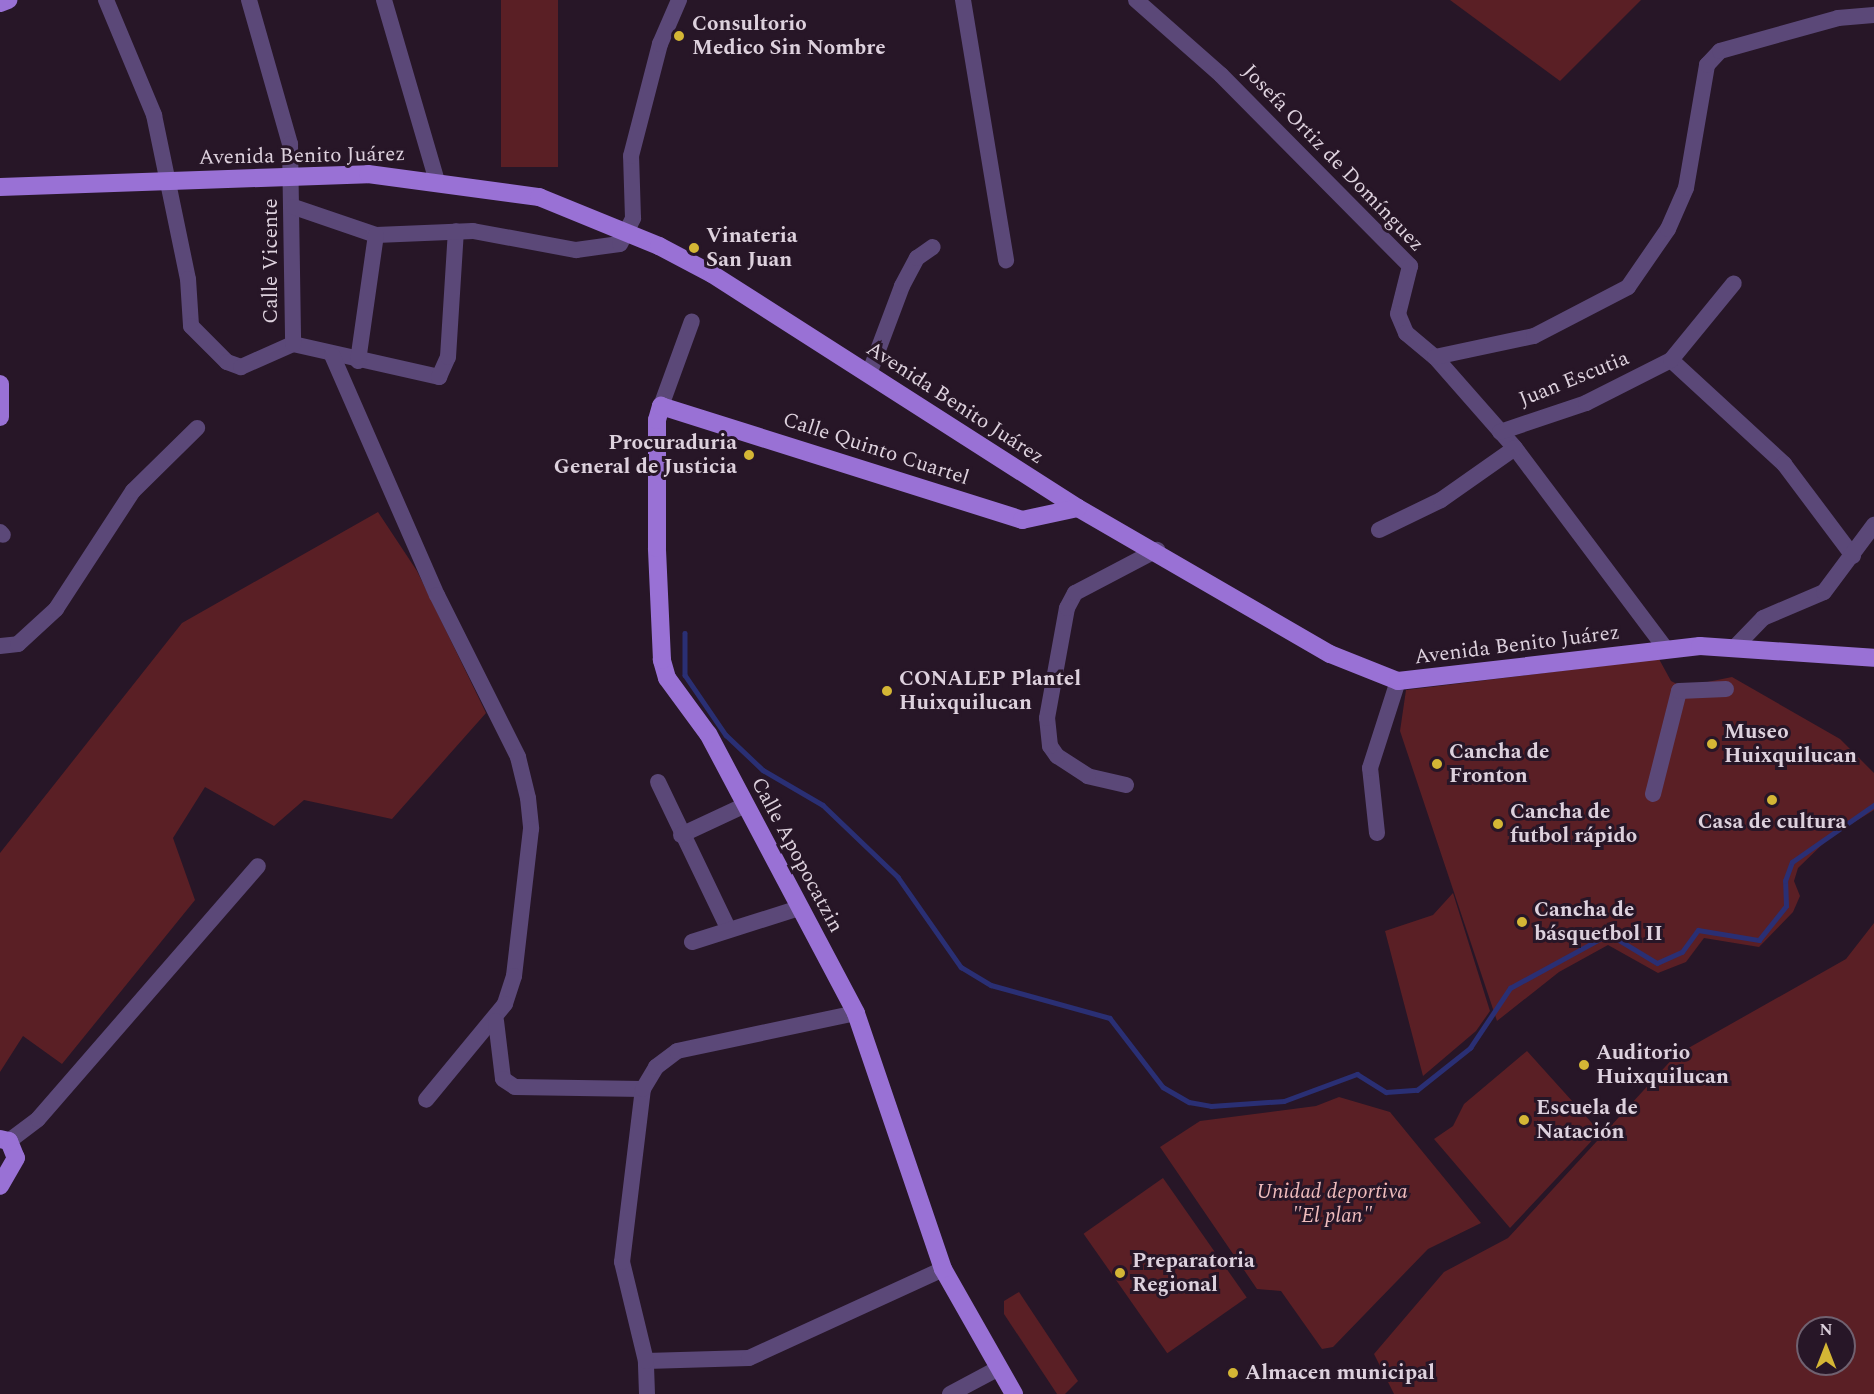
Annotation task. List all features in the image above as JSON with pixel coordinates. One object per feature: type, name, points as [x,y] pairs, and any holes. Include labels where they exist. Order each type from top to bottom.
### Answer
[{"type":"main road","points":[[0,3],[8,0]]},
{"type":"main road","name":"Avenida Benito Juárez","points":[[0,187],[378,174],[539,197],[628,234],[712,274],[1078,508],[1157,550],[1330,654],[1398,681],[1665,648],[1736,646],[1874,658]]},
{"type":"main road","points":[[0,384],[0,417]]},
{"type":"main road","name":"Calle Quinto Cuartel","points":[[661,406],[1014,518],[1046,518],[1078,508]]},
{"type":"main road","name":"Calle Apopocatzin","points":[[661,406],[654,476],[662,660],[745,806],[856,1013],[943,1269],[997,1369],[1014,1394]]},
{"type":"main road","points":[[0,1186],[15,1166],[15,1150],[4,1140]]},
{"type":"street","points":[[106,0],[147,91],[188,279],[194,333],[227,362],[241,367],[293,344],[433,377],[444,374],[456,231]]},
{"type":"street","name":"Calle Vicente","points":[[249,0],[284,114],[294,178],[293,344]]},
{"type":"street","points":[[384,0],[437,181]]},
{"type":"street","points":[[294,207],[376,235],[456,231],[576,250],[610,247],[628,234],[633,218],[631,156],[660,44],[679,0]]},
{"type":"street","points":[[963,0],[1006,260]]},
{"type":"street","name":"Josefa Ortiz de Domínguez","points":[[1136,0],[1221,75],[1410,266],[1398,314],[1406,333],[1435,357],[1515,448],[1665,648]]},
{"type":"street","points":[[1435,357],[1534,336],[1628,287],[1668,229],[1686,188],[1699,97],[1707,65],[1720,51],[1838,18],[1874,15]]},
{"type":"street","points":[[358,361],[376,235]]},
{"type":"street","points":[[869,374],[902,286],[917,258],[933,247]]},
{"type":"street","name":"Juan Escutia","points":[[1500,432],[1587,403],[1671,360],[1734,283]]},
{"type":"street","name":"Calle Apopocatzin","points":[[661,406],[692,321]]},
{"type":"street","points":[[332,355],[437,596],[518,757],[528,798],[531,829],[514,976],[496,1021],[426,1100]]},
{"type":"street","points":[[1671,360],[1762,441],[1853,556]]},
{"type":"street","points":[[0,646],[18,644],[56,609],[133,491],[197,428]]},
{"type":"street","points":[[1379,530],[1441,500],[1515,448]]},
{"type":"street","points":[[1736,646],[1763,618],[1824,592],[1874,525]]},
{"type":"street","points":[[1125,785],[1088,776],[1057,756],[1050,746],[1047,718],[1067,608],[1075,593],[1157,550]]},
{"type":"street","points":[[1377,833],[1370,768],[1398,681]]},
{"type":"street","points":[[1653,794],[1679,691],[1726,689]]},
{"type":"street","points":[[658,782],[681,835],[729,930]]},
{"type":"street","points":[[681,835],[745,806]]},
{"type":"street","points":[[4,1140],[38,1119],[258,866]]},
{"type":"street","points":[[692,942],[799,908]]},
{"type":"street","points":[[647,1394],[646,1361],[622,1262],[643,1089],[656,1067],[677,1051],[856,1013]]},
{"type":"street","points":[[496,1021],[503,1078],[515,1087],[643,1089]]},
{"type":"street","points":[[646,1361],[749,1358],[943,1269]]},
{"type":"street","points":[[950,1394],[997,1369]]},
{"type":"green space","points":[[501,0],[558,0],[558,167],[501,167]]},
{"type":"green space","points":[[1450,0],[1641,0],[1560,81]]},
{"type":"green space","points":[[378,512],[417,571],[486,713],[392,819],[304,800],[274,826],[205,787],[173,838],[195,900],[62,1064],[23,1036],[0,1072],[0,853],[182,623]]},
{"type":"green space","points":[[1659,659],[1671,681],[1683,687],[1732,677],[1840,739],[1874,773],[1874,810],[1830,837],[1798,868],[1794,881],[1800,896],[1793,912],[1759,947],[1704,938],[1686,962],[1658,973],[1608,945],[1559,972],[1497,1021],[1400,731],[1406,690]]},
{"type":"green space","points":[[1453,893],[1490,1011],[1476,1031],[1423,1076],[1385,931],[1433,915]]},
{"type":"green space","points":[[1874,923],[1874,1394],[1394,1394],[1374,1354],[1444,1272],[1508,1238],[1676,1055],[1846,959]]},
{"type":"green space","points":[[1527,1051],[1600,1132],[1510,1228],[1434,1139],[1453,1126],[1464,1104]]},
{"type":"green space","name":"Unidad deportiva \"El plan\"","points":[[1339,1097],[1390,1112],[1481,1223],[1428,1249],[1333,1347],[1322,1349],[1281,1291],[1257,1289],[1160,1147],[1200,1121],[1316,1106]]},
{"type":"green space","points":[[1163,1178],[1247,1298],[1167,1353],[1084,1234]]},
{"type":"green space","points":[[1019,1292],[1078,1381],[1065,1394],[1057,1394],[1004,1314],[1004,1301]]},
{"type":"waterway","points":[[685,633],[685,675],[726,735],[763,770],[823,805],[898,877],[961,967],[991,985],[1110,1018],[1163,1087],[1189,1102],[1211,1106],[1284,1101],[1357,1074],[1386,1092],[1417,1090],[1470,1048],[1510,988],[1609,934],[1657,963],[1682,952],[1698,930],[1759,940],[1786,906],[1785,881],[1792,862],[1874,805]]},
{"type":"place","name":"Consultorio Medico Sin Nombre","points":[[679,36]]},
{"type":"place","name":"Vinateria San Juan","points":[[694,248]]},
{"type":"place","name":"Procuraduria General de Justicia","points":[[749,455]]},
{"type":"place","name":"CONALEP Plantel Huixquilucan","points":[[887,691]]},
{"type":"place","name":"Museo Huixquilucan","points":[[1712,744]]},
{"type":"place","name":"Cancha de Fronton","points":[[1437,764]]},
{"type":"place","name":"Casa de cultura","points":[[1772,800]]},
{"type":"place","name":"Cancha de futbol rápido","points":[[1498,824]]},
{"type":"place","name":"Cancha de básquetbol II","points":[[1522,922]]},
{"type":"place","name":"Auditorio Huixquilucan","points":[[1584,1065]]},
{"type":"place","name":"Escuela de Natación","points":[[1524,1120]]},
{"type":"place","name":"Preparatoria Regional","points":[[1120,1273]]},
{"type":"place","name":"Almacen municipal","points":[[1233,1373]]}]
